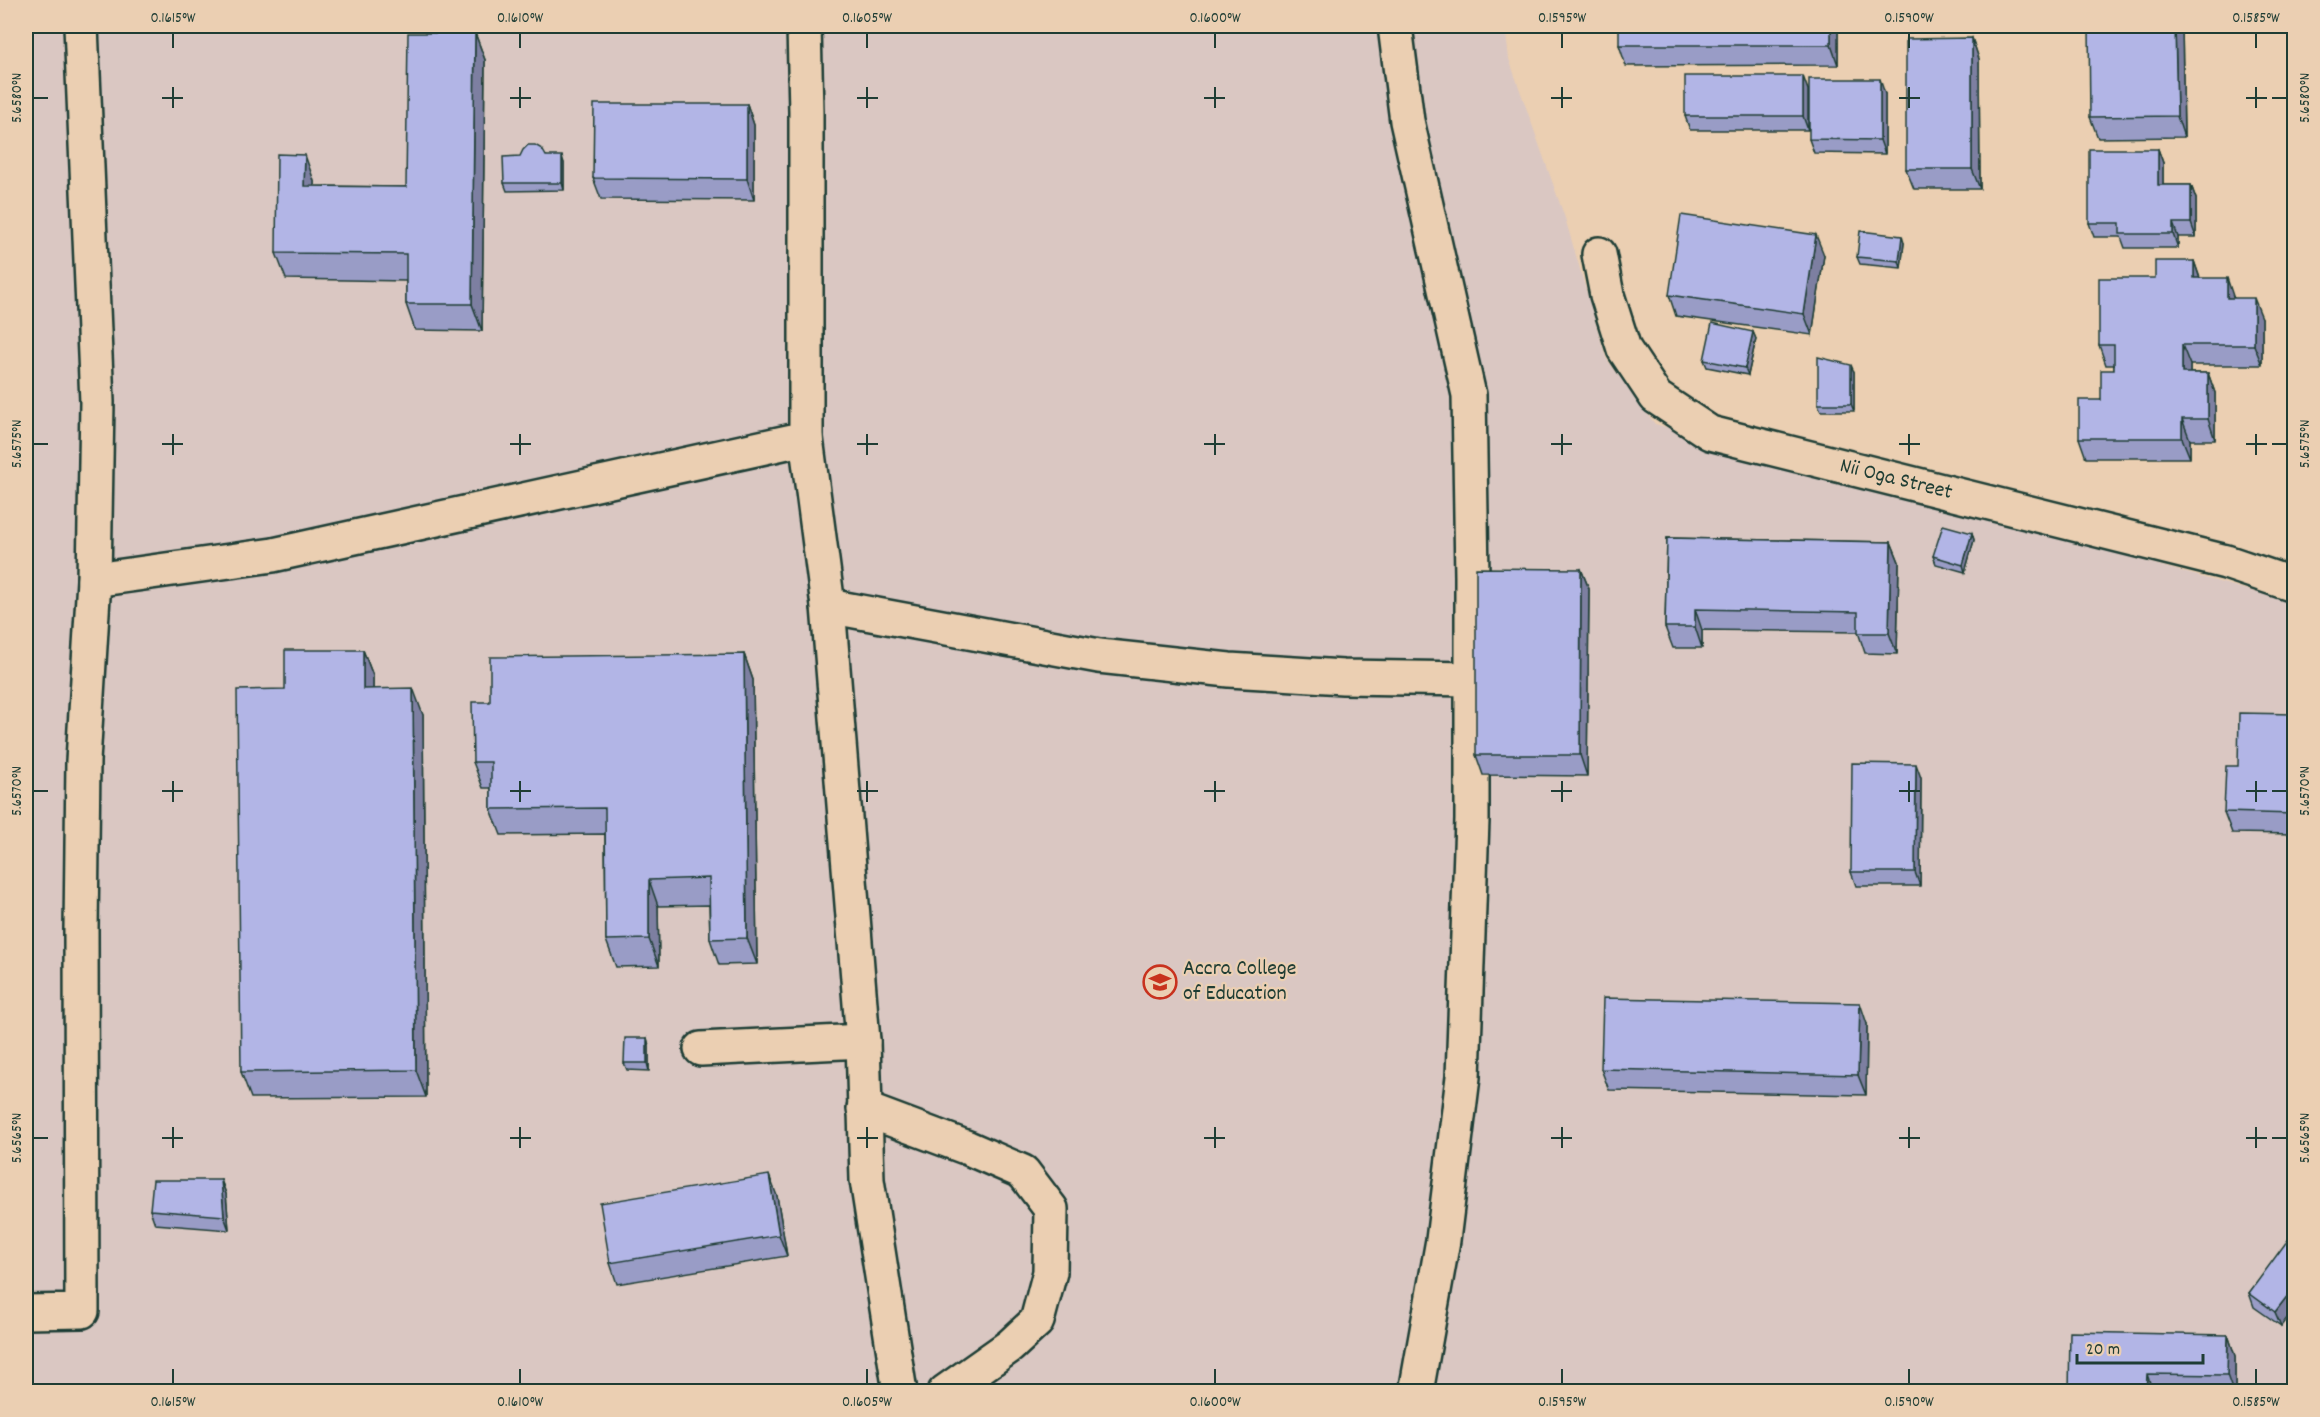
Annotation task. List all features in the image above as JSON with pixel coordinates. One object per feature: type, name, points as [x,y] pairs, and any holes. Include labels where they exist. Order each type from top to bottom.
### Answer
[{"type":"street","points":[[26,1312],[82,1311],[83,761],[94,580],[97,402],[81,26]]},
{"type":"street","points":[[804,26],[806,438],[828,606],[863,1041],[867,1180],[900,1392]]},
{"type":"street","points":[[1395,26],[1407,121],[1469,395],[1472,820],[1463,1077],[1443,1240],[1416,1392]]},
{"type":"street","name":"Nii Oga Street","points":[[1599,254],[1607,295],[1624,349],[1656,397],[1710,433],[2226,562],[2295,585]]},
{"type":"street","points":[[94,580],[273,555],[806,438]]},
{"type":"street","points":[[828,606],[1099,656],[1240,671],[1343,677],[1472,680]]},
{"type":"street","points":[[701,1049],[863,1041]]},
{"type":"street","points":[[864,1109],[968,1148],[1023,1172],[1051,1209],[1050,1272],[1037,1321],[1010,1346],[945,1392]]},
{"type":"shaded area","name":"Accra College of Education","points":[[26,26],[1505,26],[1509,59],[1565,218],[1606,358],[1655,424],[2294,603],[2294,1362],[2289,1367],[2288,1391],[26,1391]]},
{"type":"building","points":[[1619,26],[1831,26],[1831,45],[1619,45]]},
{"type":"building","points":[[2089,26],[2175,26],[2177,116],[2090,117]]},
{"type":"building","points":[[408,33],[475,33],[472,304],[406,304],[406,254],[276,253],[277,154],[305,155],[304,186],[406,187]]},
{"type":"building","points":[[1972,38],[1972,169],[1906,169],[1906,39]]},
{"type":"building","points":[[1685,76],[1803,76],[1803,116],[1685,116]]},
{"type":"building","points":[[1809,79],[1880,79],[1880,140],[1809,139]]},
{"type":"building","points":[[594,104],[747,104],[747,179],[593,178]]},
{"type":"building","points":[[528,145],[535,145],[542,149],[546,156],[562,156],[562,183],[504,183],[503,157],[520,156]]},
{"type":"building","points":[[2089,149],[2158,149],[2158,185],[2191,185],[2191,223],[2173,223],[2173,234],[2120,234],[2120,223],[2089,223]]},
{"type":"building","points":[[1681,215],[1816,235],[1804,314],[1669,295]]},
{"type":"building","points":[[1860,231],[1902,236],[1899,261],[1857,257]]},
{"type":"building","points":[[2155,261],[2194,261],[2194,278],[2227,278],[2227,298],[2254,298],[2254,345],[2182,345],[2182,373],[2208,373],[2208,419],[2182,419],[2182,438],[2079,438],[2079,400],[2101,400],[2101,370],[2114,370],[2114,345],[2099,345],[2099,278],[2155,278]]},
{"type":"building","points":[[1712,323],[1753,332],[1745,368],[1704,360]]},
{"type":"building","points":[[1818,357],[1851,365],[1851,404],[1818,404]]},
{"type":"building","points":[[1943,525],[1972,533],[1963,565],[1933,556]]},
{"type":"building","points":[[1667,538],[1891,542],[1889,633],[1858,633],[1858,612],[1695,609],[1695,627],[1665,627]]},
{"type":"building","points":[[1476,568],[1581,569],[1580,755],[1476,755]]},
{"type":"building","points":[[285,650],[363,650],[363,689],[413,688],[416,1070],[241,1072],[237,690],[285,689]]},
{"type":"building","points":[[744,654],[747,938],[710,939],[709,878],[649,880],[649,939],[606,940],[605,808],[491,809],[491,762],[473,762],[472,702],[490,702],[490,657]]},
{"type":"building","points":[[2239,713],[2295,714],[2295,814],[2224,812],[2226,766],[2238,766]]},
{"type":"building","points":[[1852,763],[1916,764],[1915,872],[1851,872]]},
{"type":"building","points":[[1603,998],[1860,1003],[1858,1075],[1601,1069]]},
{"type":"building","points":[[625,1038],[647,1038],[647,1063],[624,1063]]},
{"type":"building","points":[[769,1175],[779,1235],[610,1263],[600,1203]]},
{"type":"building","points":[[153,1180],[221,1180],[224,1216],[150,1210]]},
{"type":"building","points":[[2293,1233],[2295,1234],[2295,1286],[2275,1312],[2249,1293]]},
{"type":"building","points":[[2070,1332],[2228,1335],[2227,1375],[2147,1374],[2146,1392],[2069,1392]]},
{"type":"place","name":"Accra College of Education","points":[[1160,982]]}]
